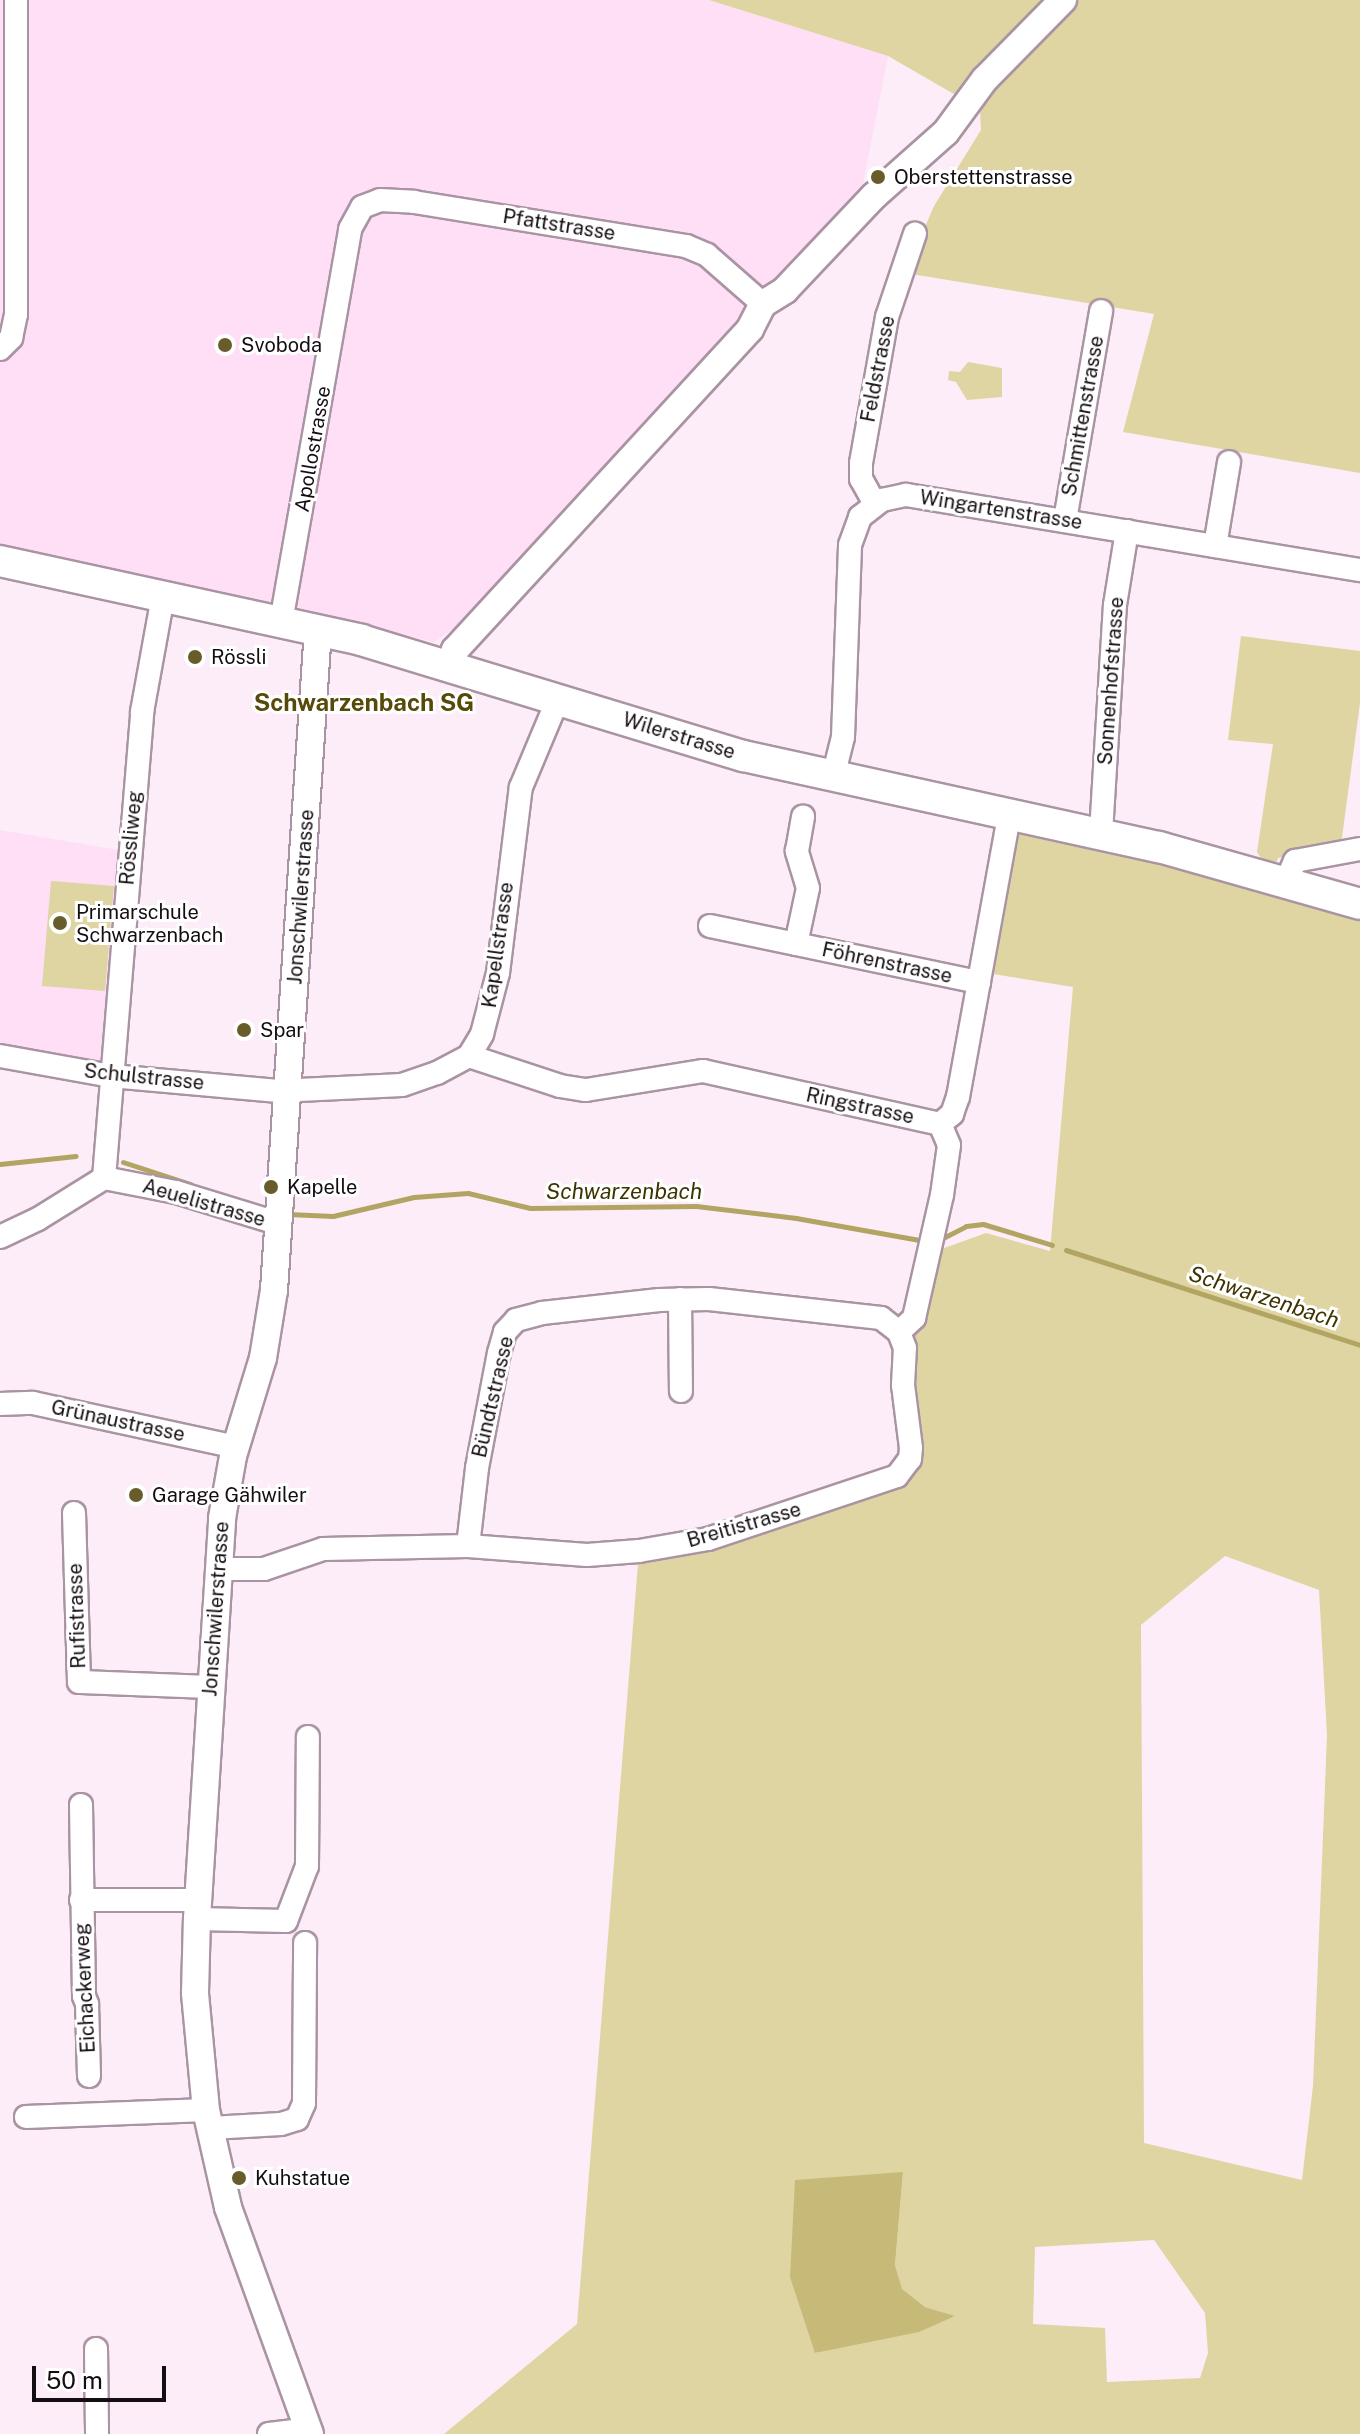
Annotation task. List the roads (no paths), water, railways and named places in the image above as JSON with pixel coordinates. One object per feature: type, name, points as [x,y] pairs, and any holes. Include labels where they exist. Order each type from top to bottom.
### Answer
[{"type":"main road","name":"Wilerstrasse","points":[[0,561],[318,630],[450,665],[744,756],[1101,833],[1360,904]]},
{"type":"street","points":[[0,349],[11,338],[16,314],[16,0]]},
{"type":"street","points":[[450,665],[455,650],[750,329],[763,304],[785,290],[865,205],[946,132],[985,79],[1063,0]]},
{"type":"street","name":"Pfattstrasse","points":[[350,229],[362,207],[380,200],[673,243],[707,255],[763,304]]},
{"type":"street","name":"Apollostrasse","points":[[281,622],[350,229]]},
{"type":"street","name":"Feldstrasse","points":[[875,504],[861,479],[861,463],[887,317],[915,234]]},
{"type":"street","name":"Schmittenstrasse","points":[[1065,520],[1101,311]]},
{"type":"street","points":[[1215,546],[1229,462]]},
{"type":"street","name":"Wingartenstrasse","points":[[875,504],[906,495],[1360,570]]},
{"type":"street","points":[[833,777],[843,737],[850,545],[860,517],[875,504]]},
{"type":"street","name":"Sonnenhofstrasse","points":[[1101,833],[1115,605],[1127,531]]},
{"type":"street","name":"Rössliweg","points":[[104,1178],[142,712],[163,596]]},
{"type":"street","name":"Jonschwilerstrasse","points":[[310,2432],[228,2207],[208,2119],[197,2029],[197,1910],[218,1569],[227,1480],[263,1358],[280,1224],[318,630]]},
{"type":"street","name":"Kapellstrasse","points":[[469,1056],[482,1034],[498,973],[521,787],[558,699]]},
{"type":"street","name":"Ringstrasse","points":[[469,1056],[560,1086],[586,1090],[703,1071],[940,1124],[952,1114],[958,1097],[1009,815]]},
{"type":"street","name":"Föhrenstrasse","points":[[796,944],[808,888],[797,851],[803,817]]},
{"type":"street","points":[[1286,882],[1295,861],[1360,849]]},
{"type":"street","name":"Föhrenstrasse","points":[[710,926],[979,982]]},
{"type":"street","name":"Schulstrasse","points":[[0,1056],[111,1076],[289,1091]]},
{"type":"street","points":[[289,1091],[402,1085],[437,1073],[469,1056]]},
{"type":"street","points":[[899,1332],[914,1318],[929,1253],[949,1151],[946,1131],[940,1124]]},
{"type":"street","points":[[0,1237],[38,1219],[104,1178]]},
{"type":"street","name":"Aeuelistrasse","points":[[104,1178],[176,1192],[280,1224]]},
{"type":"street","points":[[680,1299],[681,1391]]},
{"type":"street","name":"Bündtstrasse","points":[[468,1546],[477,1468],[499,1353],[511,1324],[523,1317],[680,1299],[709,1299],[881,1318],[899,1332]]},
{"type":"street","name":"Breitistrasse","points":[[218,1569],[264,1569],[323,1549],[468,1546],[587,1555],[639,1551],[708,1539],[887,1482],[904,1470],[911,1448],[903,1385],[905,1348],[899,1332]]},
{"type":"street","name":"Grünaustrasse","points":[[0,1404],[33,1403],[236,1447]]},
{"type":"street","name":"Rufistrasse","points":[[74,1513],[79,1682],[211,1687]]},
{"type":"street","points":[[81,1900],[286,1921],[307,1866],[308,1737]]},
{"type":"street","name":"Eichackerweg","points":[[81,1805],[81,1900],[89,2076]]},
{"type":"street","points":[[26,2117],[208,2119],[281,2124],[297,2119],[304,2103],[305,1943]]},
{"type":"street","points":[[96,2349],[97,2434]]},
{"type":"street","points":[[269,2434],[310,2432]]},
{"type":"waterway","name":"Schwarzenbach","points":[[0,1164],[76,1156]]},
{"type":"waterway","name":"Schwarzenbach","points":[[123,1162],[190,1184]]},
{"type":"waterway","name":"Schwarzenbach","points":[[288,1214],[333,1216],[414,1197],[468,1193],[530,1208],[696,1206],[796,1218],[925,1241]]},
{"type":"waterway","name":"Schwarzenbach","points":[[939,1240],[966,1226],[983,1224],[1052,1245]]},
{"type":"waterway","name":"Schwarzenbach","points":[[1066,1250],[1360,1345]]},
{"type":"place","name":"Oberstettenstrasse","points":[[878,177]]},
{"type":"place","name":"Svoboda","points":[[225,345]]},
{"type":"place","name":"Rössli","points":[[195,657]]},
{"type":"place","name":"Primarschule Schwarzenbach","points":[[60,923]]},
{"type":"place","name":"Spar","points":[[244,1030]]},
{"type":"place","name":"Kapelle","points":[[271,1187]]},
{"type":"place","name":"Garage Gähwiler","points":[[136,1495]]},
{"type":"place","name":"Kuhstatue","points":[[239,2178]]},
{"type":"district","name":"Schwarzenbach SG","points":[[364,703]]}]
